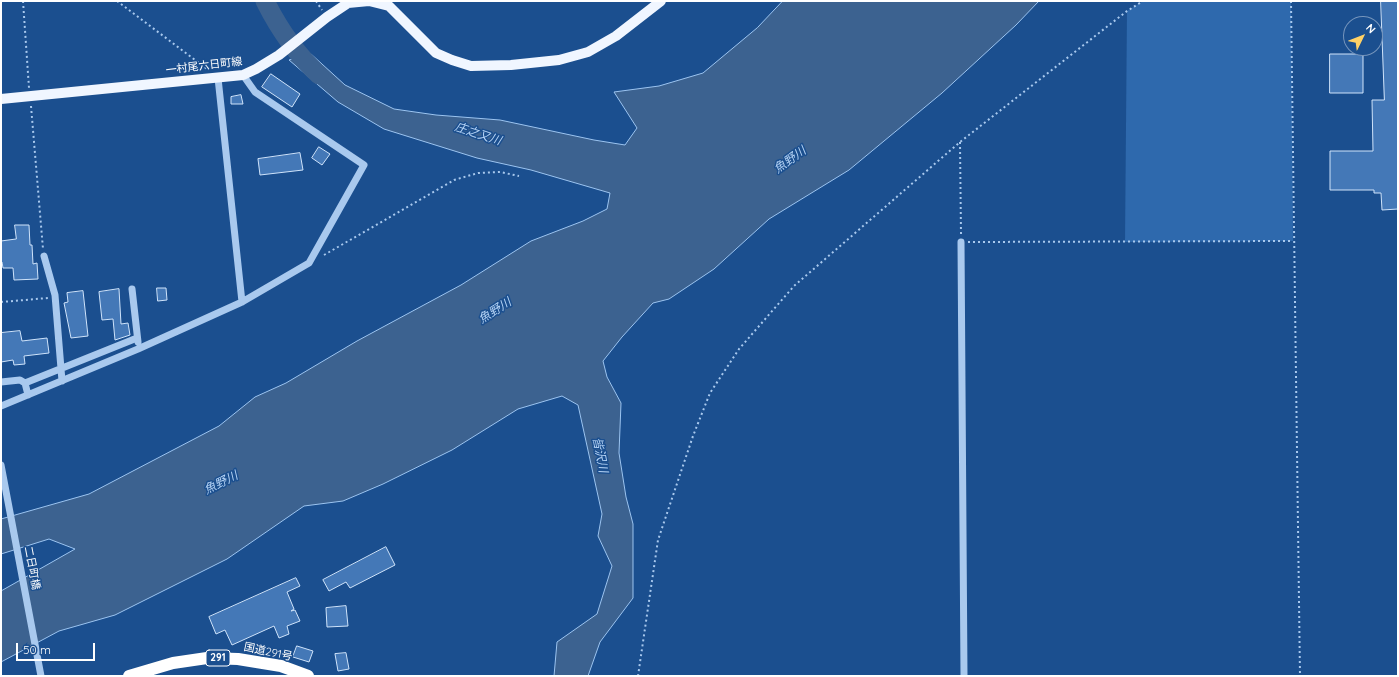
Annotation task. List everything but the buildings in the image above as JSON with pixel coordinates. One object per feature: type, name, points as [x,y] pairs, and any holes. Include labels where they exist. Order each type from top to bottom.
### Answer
[{"type":"highway","name":"国道291号","points":[[129,676],[173,663],[207,658],[238,659],[281,666],[308,676]]},
{"type":"main road","name":"一村尾六日町線","points":[[1,98],[243,75],[279,55],[323,20],[348,3],[369,1],[390,6],[436,53],[471,66],[511,65],[559,60],[588,52],[616,36],[660,1]]},
{"type":"street","points":[[1,406],[138,349],[242,302],[309,263],[364,165],[255,92],[243,75]]},
{"type":"street","points":[[218,78],[242,302]]},
{"type":"street","points":[[961,242],[964,676]]},
{"type":"street","points":[[44,256],[55,295],[62,380]]},
{"type":"street","points":[[132,289],[138,349]]},
{"type":"street","points":[[25,383],[137,338]]},
{"type":"street","points":[[1,382],[20,380],[25,383],[28,395]]},
{"type":"street","name":"二日町橋","points":[[1,465],[41,676]]},
{"type":"path","points":[[23,1],[44,256]]},
{"type":"path","points":[[117,1],[218,78]]},
{"type":"path","points":[[638,676],[658,540],[693,436],[710,393],[739,350],[794,286],[960,142],[1127,11],[1143,1]]},
{"type":"path","points":[[1291,1],[1300,676]]},
{"type":"path","points":[[960,142],[961,242],[1293,241]]},
{"type":"path","points":[[309,263],[454,180],[478,173],[500,172],[519,176]]},
{"type":"path","points":[[1,302],[49,298],[48,291]]},
{"type":"shaded area","points":[[1143,1],[1291,1],[1293,241],[1125,242],[1127,11]]},
{"type":"water","points":[[783,1],[1039,1],[1016,25],[942,93],[849,170],[769,219],[714,269],[669,299],[653,303],[622,337],[603,361],[607,377],[621,403],[619,453],[626,497],[633,524],[633,598],[600,642],[588,676],[554,676],[557,642],[597,614],[612,566],[598,536],[602,514],[578,405],[562,396],[518,409],[452,450],[383,484],[343,501],[304,506],[227,559],[115,615],[59,631],[1,662],[1,591],[75,549],[49,539],[1,554],[1,519],[89,494],[219,426],[255,397],[286,383],[357,341],[461,285],[531,241],[583,221],[607,209],[610,193],[531,170],[477,158],[384,129],[338,102],[289,60],[311,54],[345,85],[394,109],[436,115],[500,120],[625,145],[637,128],[614,92],[659,86],[703,73],[757,28]]},
{"type":"waterway","name":"庄之又川","points":[[265,1],[289,41],[303,59],[319,75]]},
{"type":"water label","name":"魚野川","points":[[790,160]]},
{"type":"water label","name":"魚野川","points":[[495,311]]},
{"type":"water label","name":"皆沢川","points":[[600,455]]},
{"type":"water label","name":"魚野川","points":[[221,483]]}]
